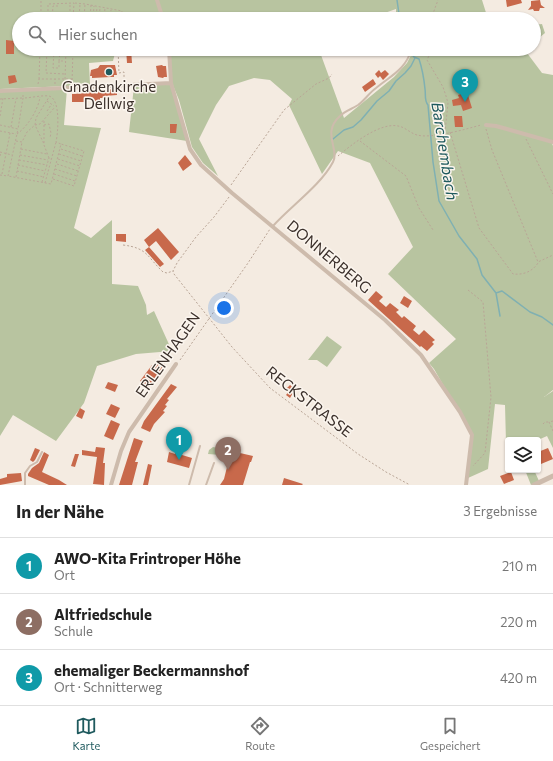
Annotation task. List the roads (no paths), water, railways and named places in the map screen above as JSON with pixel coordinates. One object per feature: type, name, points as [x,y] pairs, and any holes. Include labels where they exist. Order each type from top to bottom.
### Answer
[{"type":"street","points":[[157,0],[161,12]]},
{"type":"street","name":"DONNERBERG","points":[[169,56],[171,83],[190,149],[201,165],[232,193],[385,320],[416,349],[426,361],[460,412],[472,435],[466,485]]},
{"type":"street","points":[[0,91],[72,86],[171,83]]},
{"type":"street","points":[[486,124],[553,142]]},
{"type":"street","name":"ERLENHAGEN","points":[[111,485],[121,451],[129,432],[176,364]]},
{"type":"street","points":[[534,485],[553,476]]},
{"type":"lane","points":[[273,226],[323,177],[334,160],[331,139],[334,124],[339,117],[359,104],[375,89],[399,71],[405,65],[409,56]]},
{"type":"lane","points":[[189,485],[200,446]]},
{"type":"lane","points":[[25,485],[25,473],[30,466],[37,462],[42,452]]},
{"type":"lane","points":[[206,485],[214,463]]},
{"type":"waterway","name":"Barchembach","points":[[397,0],[399,12]]},
{"type":"waterway","name":"Barchembach","points":[[413,56],[419,59],[423,74],[439,201],[459,236],[477,259],[482,275],[496,293],[502,291],[530,312],[542,317],[553,325]]},
{"type":"waterway","points":[[333,139],[344,130],[353,127],[361,120],[377,101],[389,91],[396,81],[405,73],[415,58]]},
{"type":"waterway","name":"Barchembach","points":[[496,293],[500,316]]},
{"type":"place","name":"Gnadenkirche Dellwig","points":[[109,72]]},
{"type":"place","name":"ehemaliger Beckermannshof","points":[[465,102]]},
{"type":"place","name":"AWO-Kita Frintroper Höhe","points":[[179,460]]},
{"type":"place","name":"Altfriedschule","points":[[228,470]]}]
